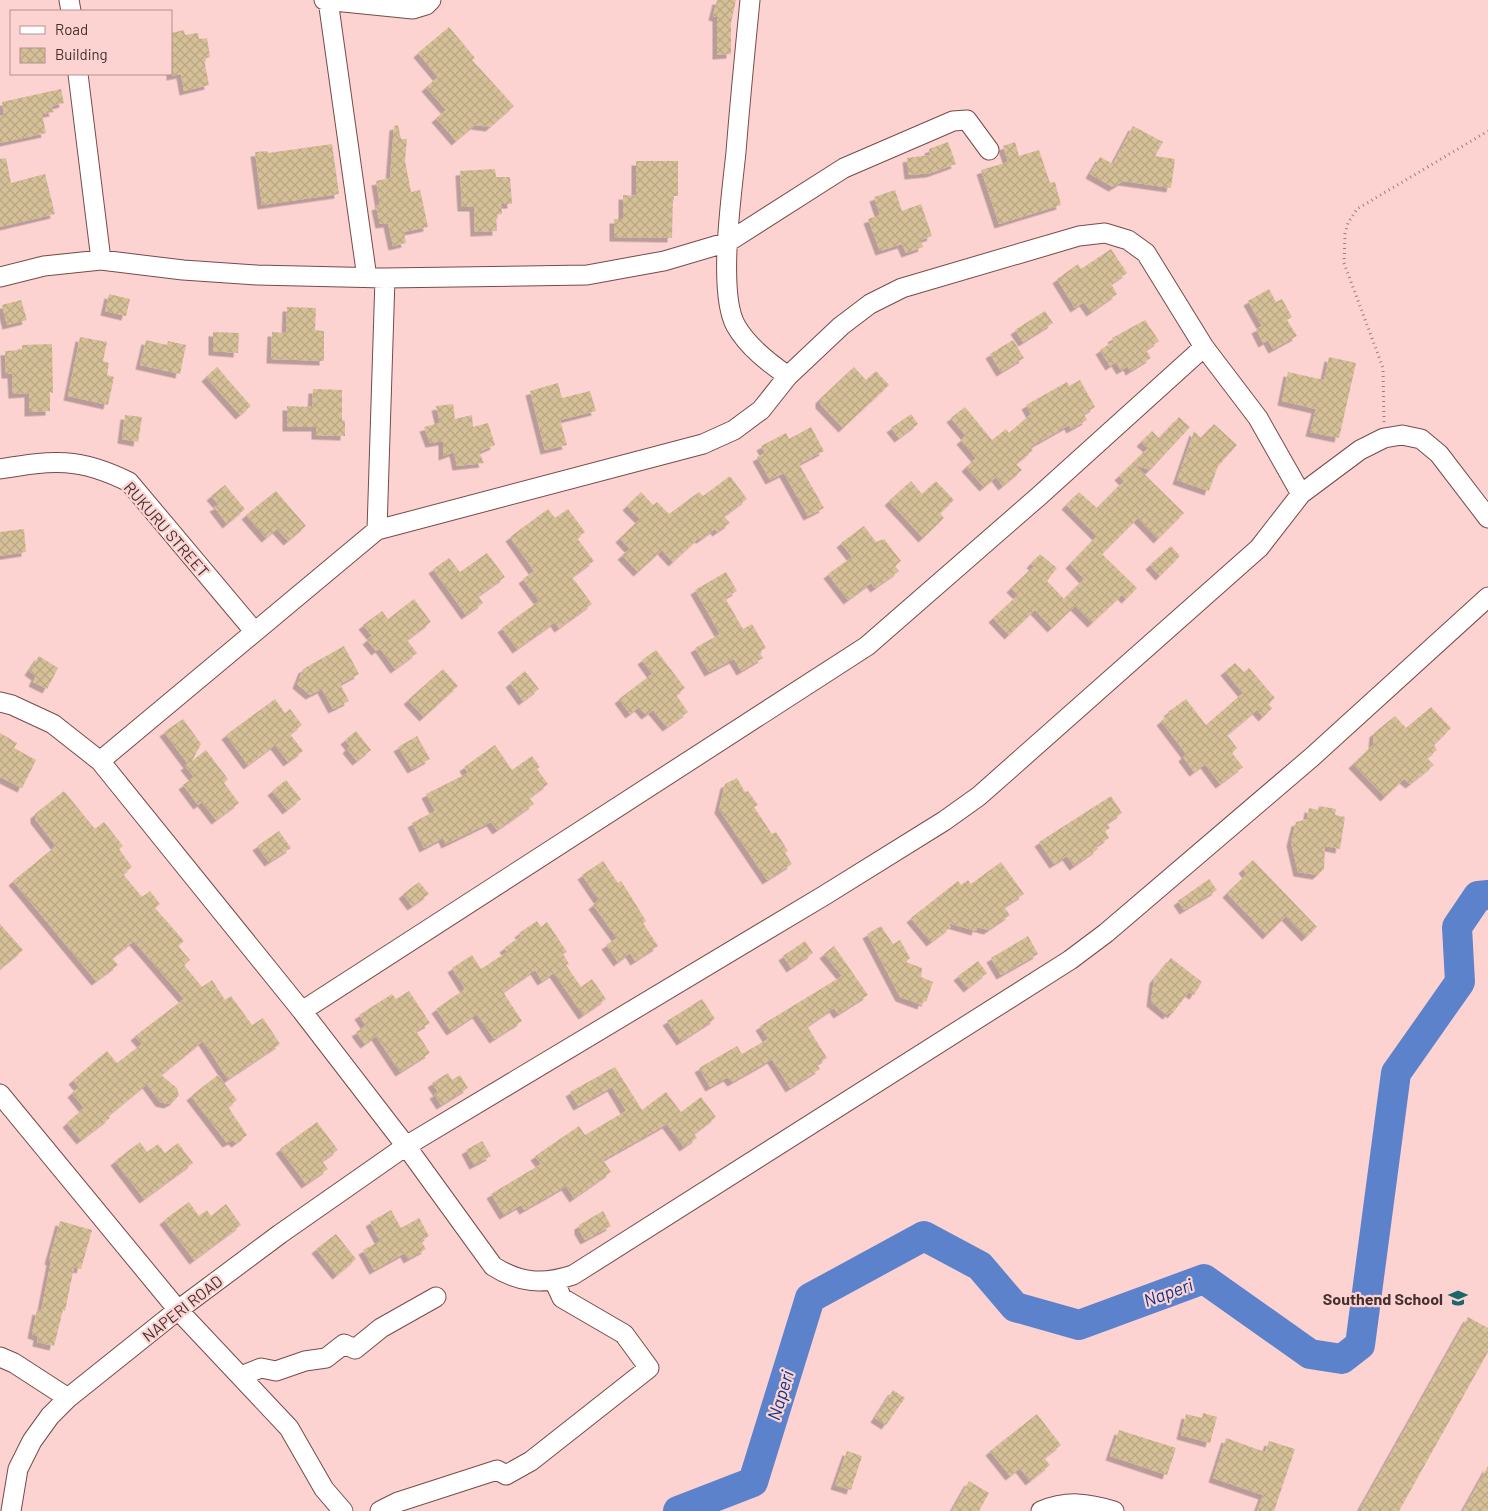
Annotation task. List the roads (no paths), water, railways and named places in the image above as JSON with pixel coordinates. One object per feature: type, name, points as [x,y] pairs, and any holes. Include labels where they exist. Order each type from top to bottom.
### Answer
[{"type":"street","points":[[377,530],[376,278],[326,0],[413,9],[426,5],[431,0]]},
{"type":"street","points":[[750,0],[728,242],[728,300],[735,325],[749,344],[769,363],[788,376]]},
{"type":"street","points":[[78,75],[101,260]]},
{"type":"street","points":[[0,277],[44,266],[101,260],[184,270],[257,275],[376,278],[587,274],[664,261],[728,242],[844,168],[953,121],[967,120],[989,150]]},
{"type":"street","points":[[100,761],[377,530],[703,444],[734,430],[761,410],[788,376],[841,326],[870,304],[902,288],[1079,236],[1105,233],[1128,240],[1146,253],[1204,348],[1258,418],[1300,494]]},
{"type":"street","points":[[302,1011],[867,646],[1038,497],[1204,348]]},
{"type":"street","name":"NAPERI ROAD","points":[[11,1511],[18,1469],[32,1441],[50,1416],[68,1398],[178,1310],[280,1234],[406,1146],[825,895],[944,821],[979,796],[1259,548],[1300,494],[1360,450],[1384,438],[1402,435],[1422,439],[1439,454],[1488,518]]},
{"type":"street","name":"RUKURU STREET","points":[[0,469],[47,461],[77,462],[104,469],[130,482],[254,631]]},
{"type":"street","points":[[0,702],[12,705],[53,724],[100,761],[302,1011],[406,1146],[493,1266],[508,1275],[528,1282],[554,1281],[573,1275],[1070,960],[1106,933],[1312,757],[1488,597]]},
{"type":"street","points":[[0,1094],[178,1310],[290,1428],[324,1489],[343,1511]]},
{"type":"street","points":[[380,1511],[398,1502],[497,1470],[506,1474],[531,1461],[649,1368],[624,1334],[562,1298],[554,1281]]},
{"type":"street","points":[[241,1376],[261,1368],[276,1371],[305,1361],[326,1358],[344,1344],[355,1349],[381,1328],[436,1297]]},
{"type":"street","points":[[0,1357],[14,1363],[68,1398]]},
{"type":"street","points":[[1041,1511],[1058,1504],[1085,1503],[1114,1511]]},
{"type":"waterway","name":"Naperi","points":[[678,1511],[753,1482],[810,1298],[924,1236],[980,1266],[1015,1307],[1079,1325],[1204,1279],[1310,1354],[1342,1359],[1360,1345],[1396,1073],[1460,982],[1457,927],[1478,896],[1488,895]]},
{"type":"place","name":"Southend School","points":[[1458,1298]]}]
